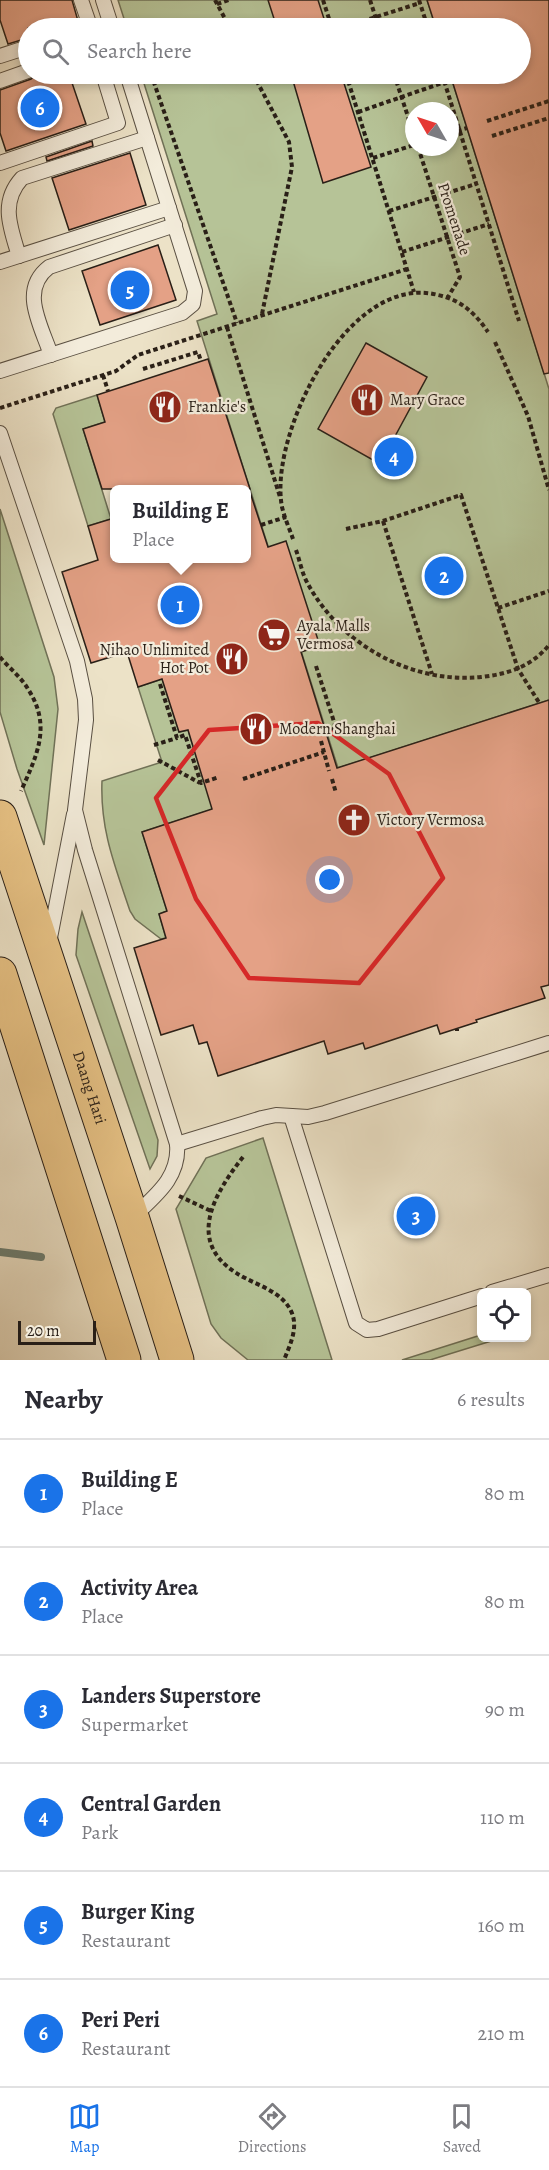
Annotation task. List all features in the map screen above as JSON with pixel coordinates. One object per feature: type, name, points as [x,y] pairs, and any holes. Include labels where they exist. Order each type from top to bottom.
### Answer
[{"type":"main road","name":"Daang Hari","points":[[0,817],[179,1353]]},
{"type":"main road","points":[[0,974],[124,1360]]},
{"type":"lane","points":[[81,0],[87,18]]},
{"type":"lane","points":[[104,0],[109,18]]},
{"type":"lane","points":[[0,56],[18,50]]},
{"type":"lane","points":[[0,81],[18,75]]},
{"type":"lane","points":[[0,163],[118,123],[106,84]]},
{"type":"lane","points":[[0,371],[182,313],[192,304],[195,291],[130,84]]},
{"type":"lane","points":[[19,256],[6,211],[6,201],[15,184],[22,178],[147,138]]},
{"type":"lane","points":[[0,262],[169,208]]},
{"type":"lane","points":[[51,355],[33,300],[33,290],[42,273],[49,267],[175,225]]},
{"type":"lane","points":[[0,433],[77,661],[85,699],[85,742],[75,810],[46,957]]},
{"type":"lane","points":[[75,810],[85,850],[177,1144],[176,1166],[163,1188],[132,1217]]},
{"type":"lane","points":[[177,1144],[276,1115],[308,1116],[325,1113],[549,1043]]},
{"type":"lane","points":[[291,1116],[356,1323],[367,1330],[378,1329],[477,1298]]},
{"type":"lane","points":[[508,1288],[549,1275]]},
{"type":"path","points":[[225,18],[216,2],[229,0]]},
{"type":"path","points":[[323,0],[329,18]]},
{"type":"path","points":[[370,0],[376,17]]},
{"type":"path","points":[[373,18],[420,1],[425,18]]},
{"type":"path","points":[[154,84],[237,322]]},
{"type":"path","points":[[258,84],[289,142],[292,154],[292,167],[262,314]]},
{"type":"path","points":[[349,84],[414,292]]},
{"type":"path","points":[[397,84],[405,106]]},
{"type":"path","points":[[358,112],[439,84]]},
{"type":"path","points":[[446,84],[519,321]]},
{"type":"path","points":[[487,120],[549,100]]},
{"type":"path","points":[[492,136],[549,118]]},
{"type":"path","points":[[460,130],[467,128]]},
{"type":"path","points":[[373,158],[405,149]]},
{"type":"path","name":"Promenade","points":[[420,156],[460,277],[448,297]]},
{"type":"path","points":[[389,211],[477,184]]},
{"type":"path","points":[[402,252],[489,224]]},
{"type":"path","points":[[0,408],[103,375],[116,370],[138,355],[407,269]]},
{"type":"path","points":[[281,501],[285,453],[298,408],[330,351],[356,324],[386,302],[401,295],[414,292],[432,293],[448,297],[472,311],[488,332]]},
{"type":"path","points":[[227,327],[293,539]]},
{"type":"path","points":[[495,342],[528,416],[549,490]]},
{"type":"path","points":[[143,369],[198,352],[201,361]]},
{"type":"path","points":[[103,375],[108,391]]},
{"type":"path","points":[[346,529],[383,521],[461,495],[518,669],[540,704]]},
{"type":"path","points":[[261,525],[286,517]]},
{"type":"path","points":[[383,521],[433,675]]},
{"type":"path","points":[[296,549],[307,582],[319,602],[351,636],[374,653],[394,663],[433,675],[471,678],[498,675],[518,669],[537,657],[549,645]]},
{"type":"path","points":[[498,608],[549,591]]},
{"type":"path","points":[[0,657],[28,687],[40,720],[41,742],[21,791]]},
{"type":"path","points":[[316,666],[336,728],[326,732]]},
{"type":"path","points":[[160,684],[177,738]]},
{"type":"path","points":[[154,745],[185,735],[201,783]]},
{"type":"path","points":[[321,741],[329,771]]},
{"type":"path","points":[[243,779],[324,752]]},
{"type":"path","points":[[158,760],[201,783],[219,777]]},
{"type":"path","points":[[332,779],[336,793]]},
{"type":"path","points":[[243,1157],[223,1184],[211,1211],[207,1227],[208,1238],[222,1262],[284,1300],[291,1310],[294,1332],[284,1360]]},
{"type":"path","points":[[163,1188],[211,1211]]},
{"type":"highlighted area","points":[[318,723],[389,774],[443,878],[359,983],[249,978],[196,899],[156,798],[209,730]]},
{"type":"green space","points":[[118,0],[427,0],[433,18],[124,18]]},
{"type":"green space","points":[[144,84],[453,84],[459,102],[405,102],[405,156],[459,156],[459,103],[549,389],[549,700],[338,768],[251,492],[251,485],[249,485],[197,321],[217,314]]},
{"type":"green space","points":[[97,395],[105,422],[83,429],[110,519],[88,526],[53,414],[56,408]]},
{"type":"green space","points":[[0,509],[54,677],[58,709],[44,845],[0,712]]},
{"type":"green space","points":[[162,679],[179,732],[188,730],[203,779],[234,823],[207,811],[142,832],[167,911],[159,914],[166,938],[161,939],[135,919],[130,911],[106,832],[102,781],[162,762],[138,687]]},
{"type":"green space","points":[[82,912],[158,1140],[157,1156],[150,1169],[76,955]]},
{"type":"green space","points":[[263,1138],[332,1360],[248,1360],[221,1338],[211,1324],[176,1209],[206,1158]]},
{"type":"green space","points":[[477,1336],[477,1342],[488,1342],[430,1360],[402,1360]]},
{"type":"building","points":[[0,0],[72,0],[77,18],[18,18],[18,41],[8,44],[0,20]]},
{"type":"building","points":[[268,0],[318,0],[324,18],[274,18]]},
{"type":"building","points":[[427,0],[549,0],[549,373],[544,374],[453,84],[531,84],[531,18],[433,18]]},
{"type":"building","points":[[18,84],[72,84],[86,124],[6,151],[0,133],[0,90]]},
{"type":"building","points":[[294,84],[344,84],[371,167],[323,183]]},
{"type":"building","points":[[92,141],[93,146],[47,161],[46,157]]},
{"type":"building","points":[[130,153],[146,205],[69,230],[52,178]]},
{"type":"building","points":[[158,245],[176,300],[100,325],[82,271]]},
{"type":"building","name":"Mary Grace","points":[[366,343],[427,377],[380,464],[318,429]]},
{"type":"building","points":[[208,359],[249,485],[110,485],[110,489],[102,489],[83,429],[105,422],[97,395]]},
{"type":"building","points":[[251,495],[268,547],[286,541],[320,646],[301,652],[337,768],[549,700],[549,985],[541,987],[545,998],[440,1034],[437,1025],[365,1049],[363,1043],[328,1054],[324,1041],[218,1076],[207,1042],[199,1044],[193,1025],[161,1035],[134,948],[166,938],[159,914],[167,911],[142,832],[212,809],[188,730],[179,732],[162,679],[138,687],[127,652],[91,663],[62,572],[98,560],[88,526],[110,519],[110,563],[251,563]]},
{"type":"waterway","points":[[0,1252],[41,1257]]},
{"type":"place","name":"Peri Peri","points":[[40,108]]},
{"type":"place","name":"Burger King","points":[[130,290]]},
{"type":"place","name":"Mary Grace","points":[[367,400]]},
{"type":"place","name":"Frankie's","points":[[165,407]]},
{"type":"place","name":"Central Garden","points":[[394,457]]},
{"type":"place","name":"Activity Area","points":[[444,576]]},
{"type":"place","name":"Building E","points":[[180,605]]},
{"type":"place","name":"Ayala Malls Vermosa","points":[[274,635]]},
{"type":"place","name":"Nihao Unlimited Hot Pot","points":[[232,659]]},
{"type":"place","name":"Modern Shanghai","points":[[256,729]]},
{"type":"place","name":"Victory Vermosa","points":[[354,820]]},
{"type":"place","name":"Landers Superstore","points":[[416,1216]]}]
